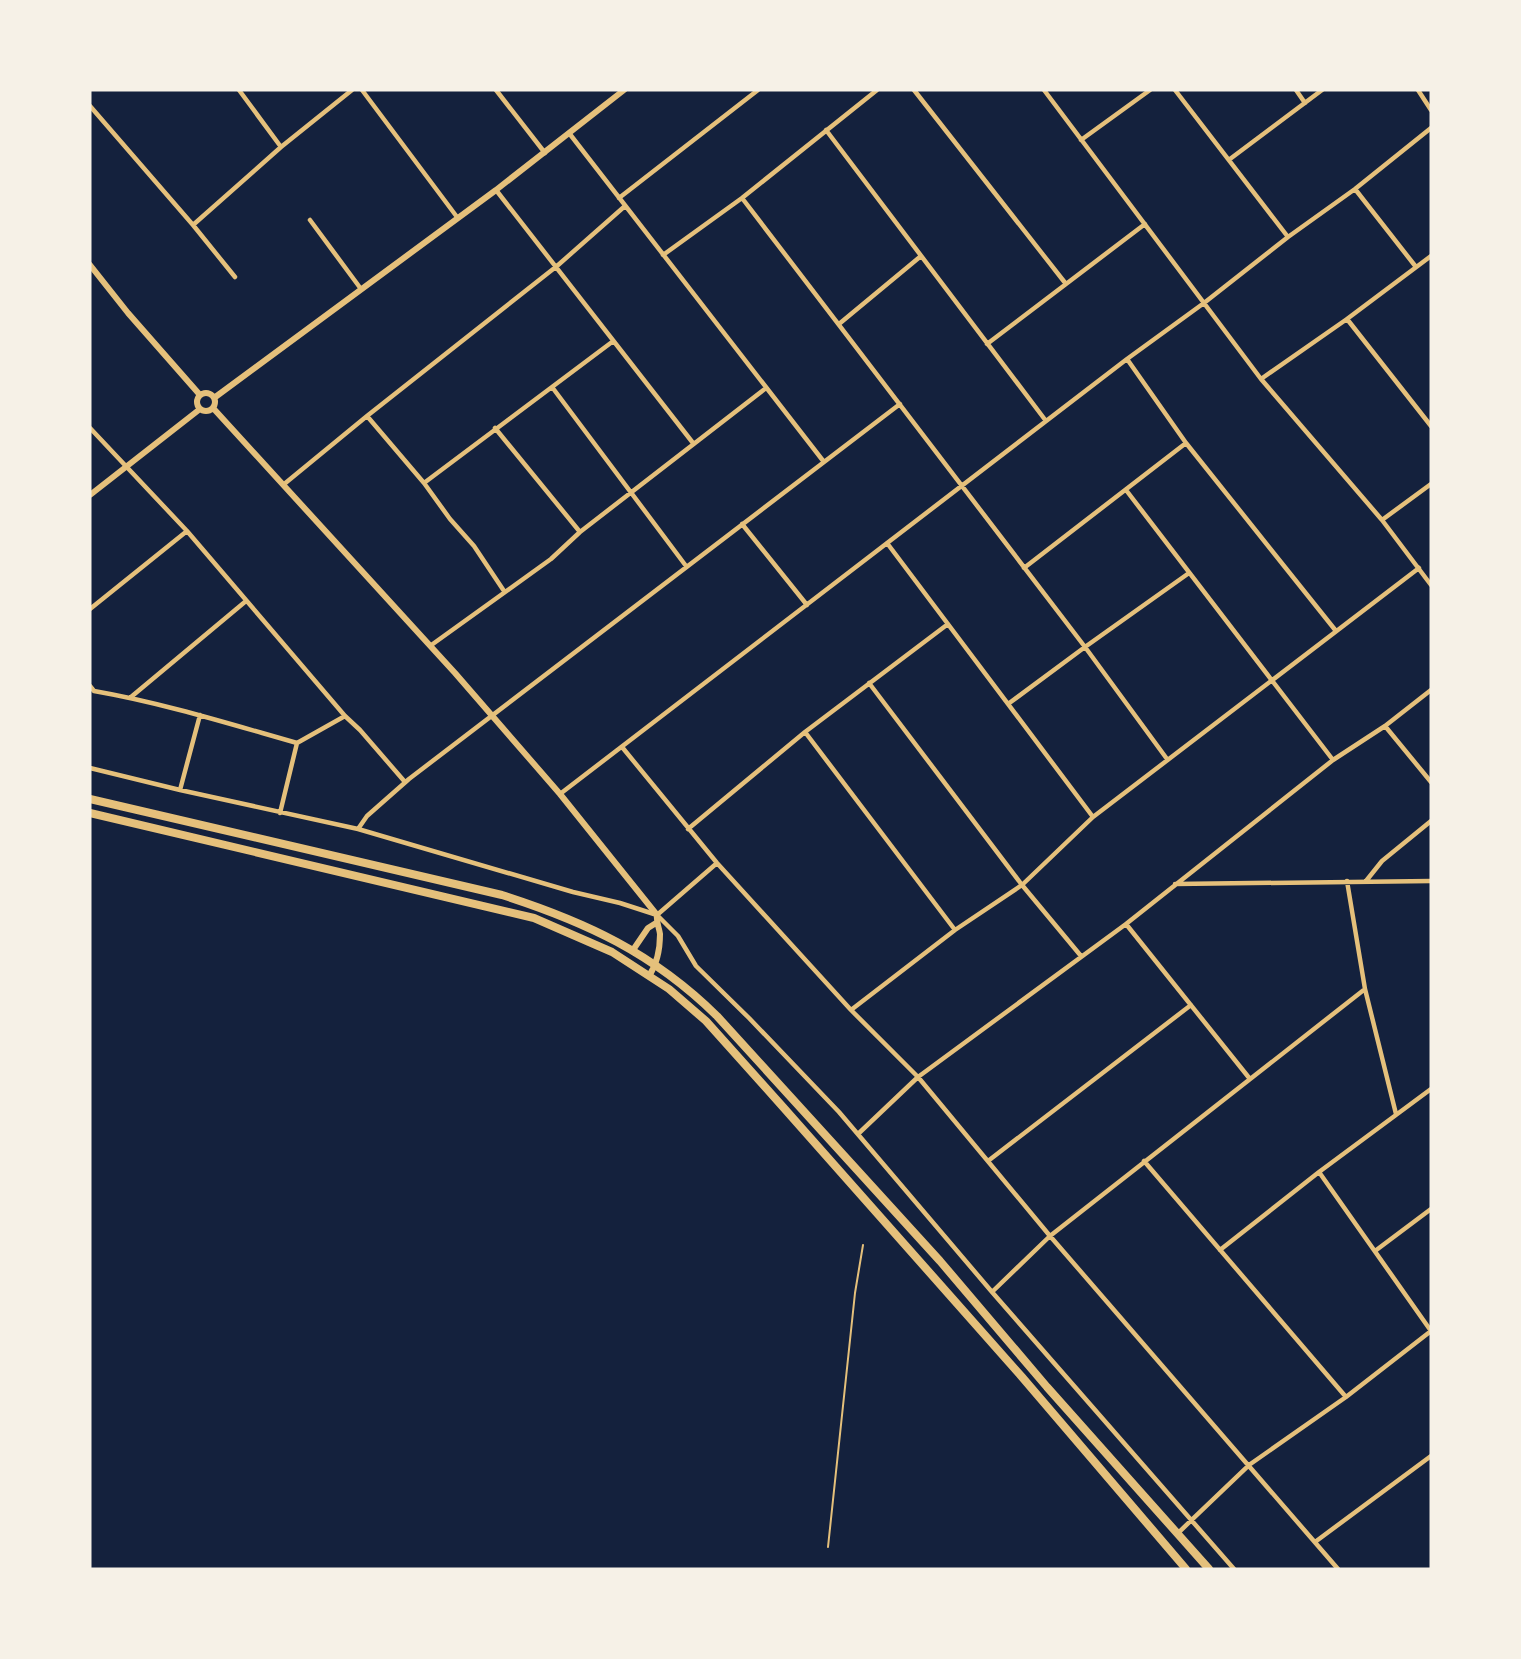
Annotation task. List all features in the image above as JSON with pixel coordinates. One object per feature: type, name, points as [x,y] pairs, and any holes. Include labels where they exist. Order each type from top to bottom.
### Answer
[{"type":"main road","points":[[90,799],[502,895],[608,936],[656,965],[696,995],[717,1016],[896,1214],[1209,1569]]},
{"type":"main road","points":[[90,813],[534,918],[602,947],[669,989],[706,1021],[1022,1377],[1186,1569]]},
{"type":"main road","points":[[886,1223],[896,1214]]},
{"type":"street","points":[[239,90],[281,147]]},
{"type":"street","points":[[193,225],[281,147],[352,90]]},
{"type":"street","points":[[362,90],[457,217]]},
{"type":"street","points":[[496,90],[545,153]]},
{"type":"street","points":[[624,90],[496,190],[214,398],[213,408],[493,717],[560,794],[657,915],[678,936],[696,966],[757,1026],[858,1134],[992,1292],[1234,1569]]},
{"type":"street","points":[[619,198],[758,90]]},
{"type":"street","points":[[663,255],[742,198],[877,90]]},
{"type":"street","points":[[914,90],[1066,284]]},
{"type":"street","points":[[1044,90],[1261,379],[1382,520],[1431,585]]},
{"type":"street","points":[[1081,140],[1149,90]]},
{"type":"street","points":[[1175,90],[1288,237]]},
{"type":"street","points":[[1296,90],[1305,103]]},
{"type":"street","points":[[1230,159],[1322,90]]},
{"type":"street","points":[[1418,90],[1431,110]]},
{"type":"street","points":[[90,106],[235,277]]},
{"type":"street","points":[[560,794],[1431,128]]},
{"type":"street","points":[[826,130],[1046,421]]},
{"type":"street","points":[[569,133],[824,462]]},
{"type":"street","points":[[1354,189],[1416,267]]},
{"type":"street","points":[[496,190],[693,444]]},
{"type":"street","points":[[742,198],[1085,646],[1167,759]]},
{"type":"street","points":[[283,485],[557,266],[626,206]]},
{"type":"street","points":[[310,220],[362,289]]},
{"type":"street","points":[[987,344],[1145,224]]},
{"type":"street","points":[[839,324],[921,256]]},
{"type":"street","points":[[1261,379],[1347,319],[1431,256]]},
{"type":"street","points":[[90,265],[128,313],[200,395]]},
{"type":"street","points":[[1347,319],[1431,426]]},
{"type":"street","points":[[424,483],[612,342]]},
{"type":"street","points":[[1127,359],[1186,443],[1336,631]]},
{"type":"street","points":[[552,387],[686,566]]},
{"type":"street","points":[[430,646],[551,559],[630,491],[766,388]]},
{"type":"street","points":[[200,395],[209,394],[214,398]]},
{"type":"street","points":[[200,395],[197,402],[200,409],[206,411],[213,408]]},
{"type":"street","points":[[358,829],[367,816],[405,782],[900,404]]},
{"type":"street","points":[[90,495],[200,409]]},
{"type":"street","points":[[367,416],[474,546],[504,591]]},
{"type":"street","points":[[90,428],[187,531],[345,716],[405,782]]},
{"type":"street","points":[[495,428],[580,532]]},
{"type":"street","points":[[1024,568],[1186,443]]},
{"type":"street","points":[[1382,520],[1431,484]]},
{"type":"street","points":[[1126,490],[1333,760]]},
{"type":"street","points":[[742,524],[807,605]]},
{"type":"street","points":[[90,609],[187,531]]},
{"type":"street","points":[[887,543],[1093,817]]},
{"type":"street","points":[[850,1010],[955,930],[1022,885],[1093,817],[1419,568]]},
{"type":"street","points":[[1008,704],[1085,646],[1189,573]]},
{"type":"street","points":[[131,698],[246,601]]},
{"type":"street","points":[[688,829],[805,732],[948,624]]},
{"type":"street","points":[[869,683],[1022,885],[1081,956]]},
{"type":"street","points":[[90,686],[94,691],[201,715],[297,743],[345,716]]},
{"type":"street","points":[[858,1134],[918,1077],[1126,924],[1333,760],[1385,726],[1431,690]]},
{"type":"street","points":[[180,790],[201,715]]},
{"type":"street","points":[[1385,726],[1431,782]]},
{"type":"street","points":[[805,732],[955,930]]},
{"type":"street","points":[[280,813],[297,743]]},
{"type":"street","points":[[622,747],[717,863],[850,1010],[918,1077],[1050,1236],[1338,1569]]},
{"type":"street","points":[[90,768],[358,829],[657,915]]},
{"type":"street","points":[[1366,881],[1382,861],[1431,822]]},
{"type":"street","points":[[650,976],[656,965],[660,931],[656,923],[657,915],[717,863]]},
{"type":"street","points":[[1175,884],[1347,880],[1431,881]]},
{"type":"street","points":[[1347,880],[1365,989],[1396,1114]]},
{"type":"street","points":[[633,950],[648,928],[656,923]]},
{"type":"street","points":[[1126,924],[1250,1078]]},
{"type":"street","points":[[992,1292],[1050,1236],[1365,989]]},
{"type":"street","points":[[988,1161],[1191,1005]]},
{"type":"street","points":[[1220,1250],[1319,1172],[1431,1089]]},
{"type":"street","points":[[1144,1161],[1346,1397]]},
{"type":"street","points":[[1178,1533],[1249,1465],[1346,1397],[1431,1331],[1319,1172]]},
{"type":"street","points":[[1375,1251],[1431,1209]]},
{"type":"street","points":[[1315,1542],[1431,1456]]},
{"type":"lane","points":[[828,1547],[855,1293],[863,1245]]}]
